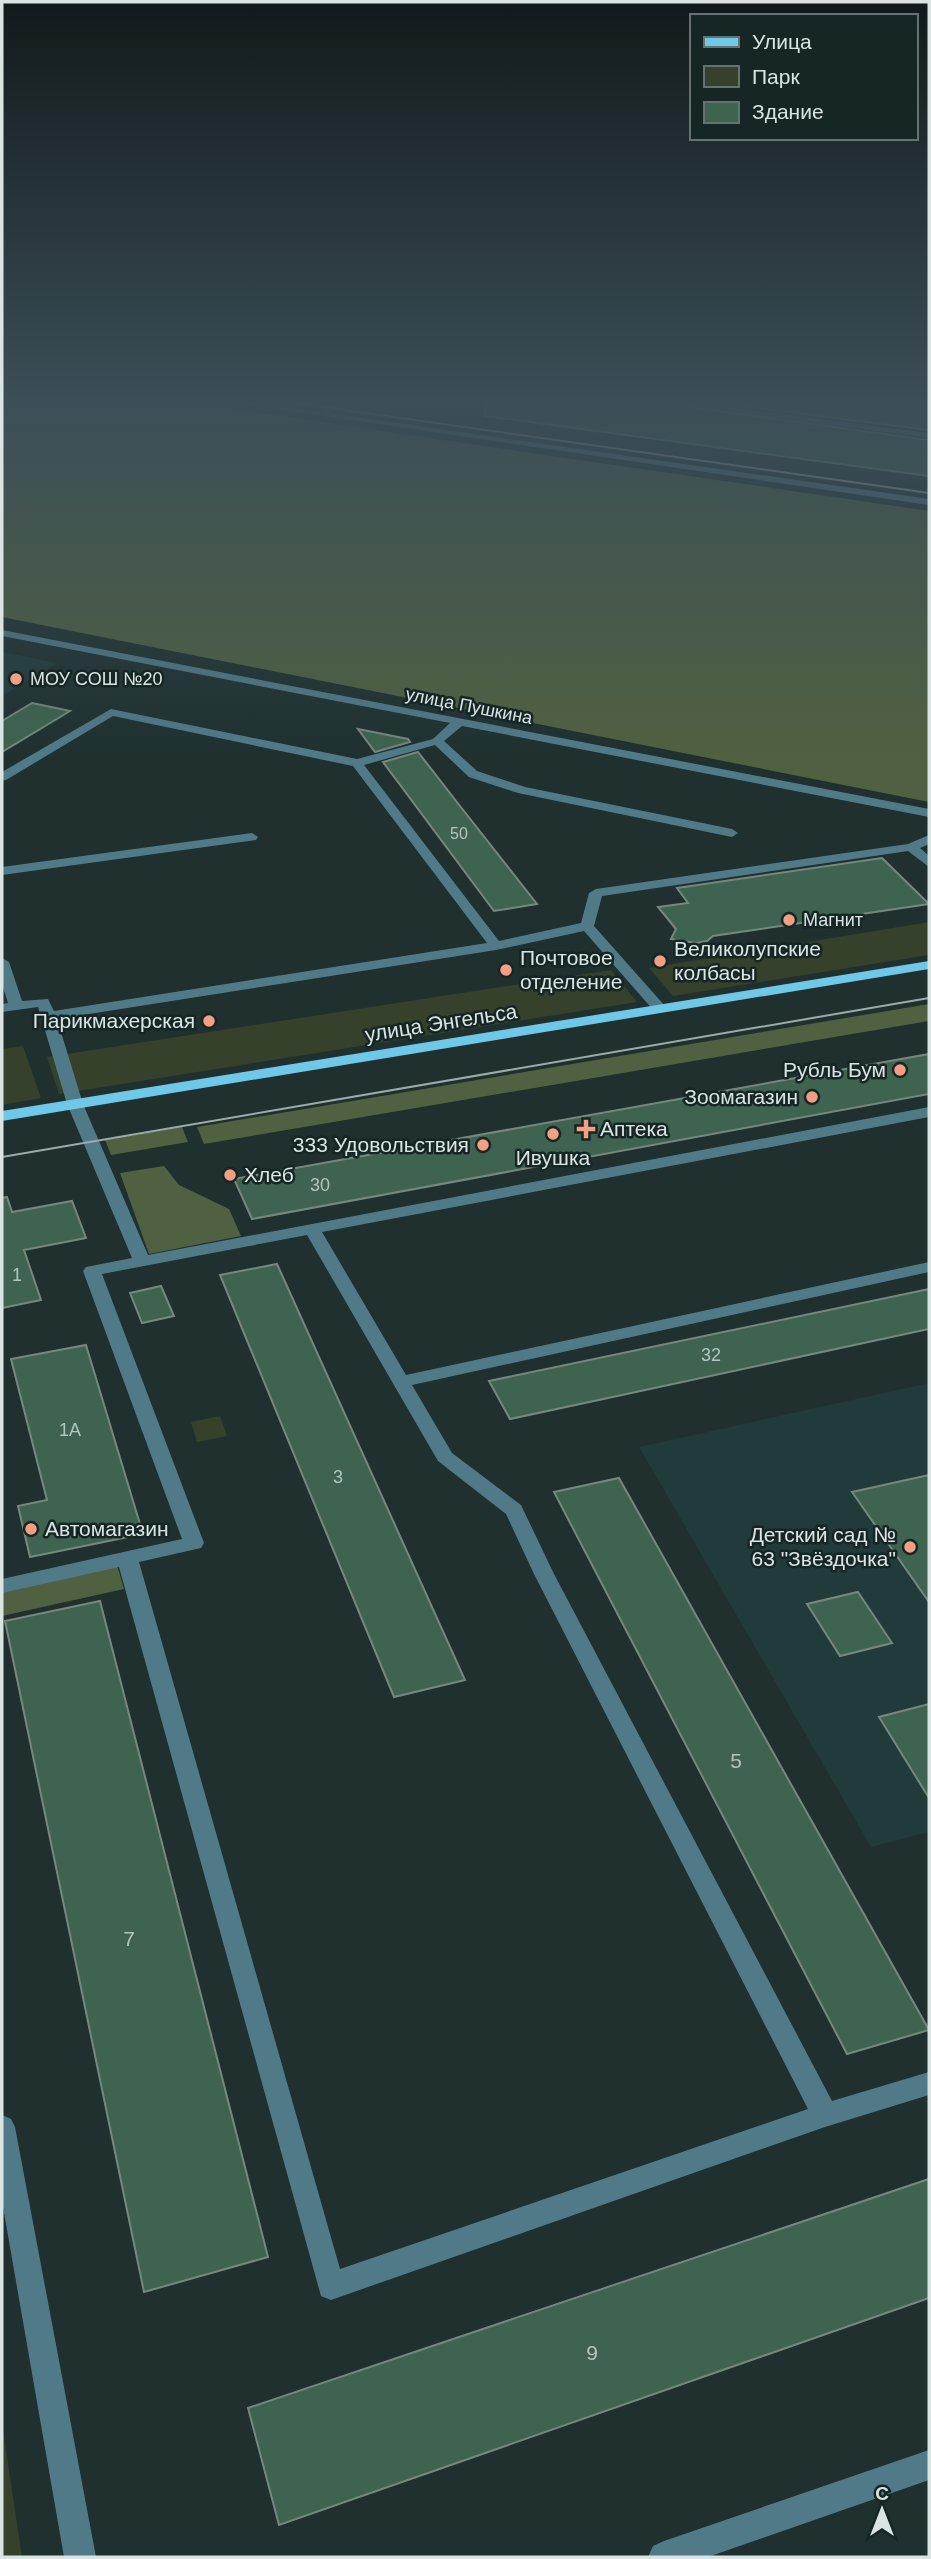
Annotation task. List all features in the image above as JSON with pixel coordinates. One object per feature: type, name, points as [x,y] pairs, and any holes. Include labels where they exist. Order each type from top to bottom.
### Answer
[{"type":"main road","name":"улица Энгельса","points":[[2,1116],[929,965]]},
{"type":"street","name":"улица Пушкина","points":[[2,633],[929,813]]},
{"type":"street","points":[[2,777],[111,712],[357,763],[437,741],[459,722]]},
{"type":"street","points":[[437,741],[473,774],[510,786],[732,833]]},
{"type":"street","points":[[357,763],[496,946]]},
{"type":"street","points":[[2,871],[252,838]]},
{"type":"street","points":[[587,926],[596,893],[911,847],[929,839]]},
{"type":"street","points":[[911,847],[929,863]]},
{"type":"street","points":[[49,1016],[496,946],[587,926]]},
{"type":"street","points":[[587,926],[660,1009]]},
{"type":"street","points":[[2,962],[9,1007],[43,1002],[75,1104],[142,1261]]},
{"type":"street","points":[[2,1586],[194,1543],[92,1270],[929,1112]]},
{"type":"street","points":[[312,1229],[445,1457],[514,1510],[544,1574],[825,2115]]},
{"type":"street","points":[[401,1382],[929,1267]]},
{"type":"street","points":[[127,1558],[331,2286],[825,2115],[929,2084]]},
{"type":"street","points":[[2,2127],[80,2557]]},
{"type":"street","points":[[664,2557],[929,2465]]},
{"type":"shaded area","name":"МОУ СОШ №20","points":[[2,652],[57,663],[2,696]]},
{"type":"shaded area","points":[[929,1383],[929,1832],[871,1847],[639,1447]]},
{"type":"green space","points":[[2,518],[929,518],[929,802],[2,617]]},
{"type":"green space","points":[[929,922],[929,955],[673,996],[649,968]]},
{"type":"green space","points":[[611,970],[637,1002],[59,1094],[47,1057]]},
{"type":"green space","points":[[929,1004],[929,1021],[204,1144],[197,1127]]},
{"type":"green space","points":[[23,1046],[41,1098],[2,1105],[2,1049]]},
{"type":"green space","points":[[182,1127],[188,1142],[111,1155],[105,1140]]},
{"type":"green space","points":[[164,1166],[179,1185],[229,1209],[241,1236],[149,1254],[120,1173]]},
{"type":"green space","points":[[220,1416],[227,1436],[197,1442],[191,1422]]},
{"type":"green space","points":[[117,1565],[124,1589],[2,1616],[2,1590]]},
{"type":"green space","points":[[2,2424],[22,2557],[2,2557]]},
{"type":"building","points":[[32,703],[70,711],[2,752],[2,721]]},
{"type":"building","points":[[358,729],[408,739],[410,742],[375,752]]},
{"type":"building","points":[[418,752],[537,904],[494,911],[383,762]]},
{"type":"building","points":[[882,858],[929,904],[713,936],[707,941],[696,943],[671,939],[676,929],[658,907],[688,903],[677,888]]},
{"type":"building","points":[[929,1054],[929,1094],[252,1219],[234,1179]]},
{"type":"building","points":[[7,1197],[12,1212],[72,1201],[86,1238],[24,1250],[41,1300],[2,1308],[2,1198]]},
{"type":"building","points":[[277,1264],[465,1680],[394,1697],[220,1275]]},
{"type":"building","points":[[161,1286],[174,1316],[142,1323],[130,1293]]},
{"type":"building","points":[[929,1289],[929,1329],[510,1419],[489,1381]]},
{"type":"building","points":[[86,1345],[143,1534],[30,1557],[18,1506],[47,1500],[11,1359]]},
{"type":"building","name":"Детский сад № 63 \"Звёздочка\"","points":[[929,1475],[929,1602],[852,1492]]},
{"type":"building","points":[[619,1478],[929,2030],[847,2054],[554,1492]]},
{"type":"building","points":[[858,1592],[892,1643],[840,1656],[807,1604]]},
{"type":"building","points":[[100,1601],[268,2257],[144,2292],[5,1621]]},
{"type":"building","points":[[929,1704],[929,1798],[879,1717]]},
{"type":"building","points":[[929,2179],[929,2298],[279,2525],[248,2408]]},
{"type":"tram line","points":[[2,1157],[929,998]]},
{"type":"place","name":"МОУ СОШ №20","points":[[16,679]]},
{"type":"place","name":"Магнит","points":[[789,920]]},
{"type":"place","name":"Великолупские колбасы","points":[[660,961]]},
{"type":"place","name":"Почтовое отделение","points":[[506,970]]},
{"type":"place","name":"Парикмахерская","points":[[209,1021]]},
{"type":"place","name":"Рубль Бум","points":[[900,1070]]},
{"type":"place","name":"Зоомагазин","points":[[812,1097]]},
{"type":"place","name":"Аптека","points":[[586,1129]]},
{"type":"place","name":"Ивушка","points":[[553,1134]]},
{"type":"place","name":"333 Удовольствия","points":[[483,1145]]},
{"type":"place","name":"Хлеб","points":[[230,1175]]},
{"type":"place","name":"Автомагазин","points":[[31,1529]]},
{"type":"place","name":"Детский сад № 63 \"Звёздочка\"","points":[[910,1547]]}]
